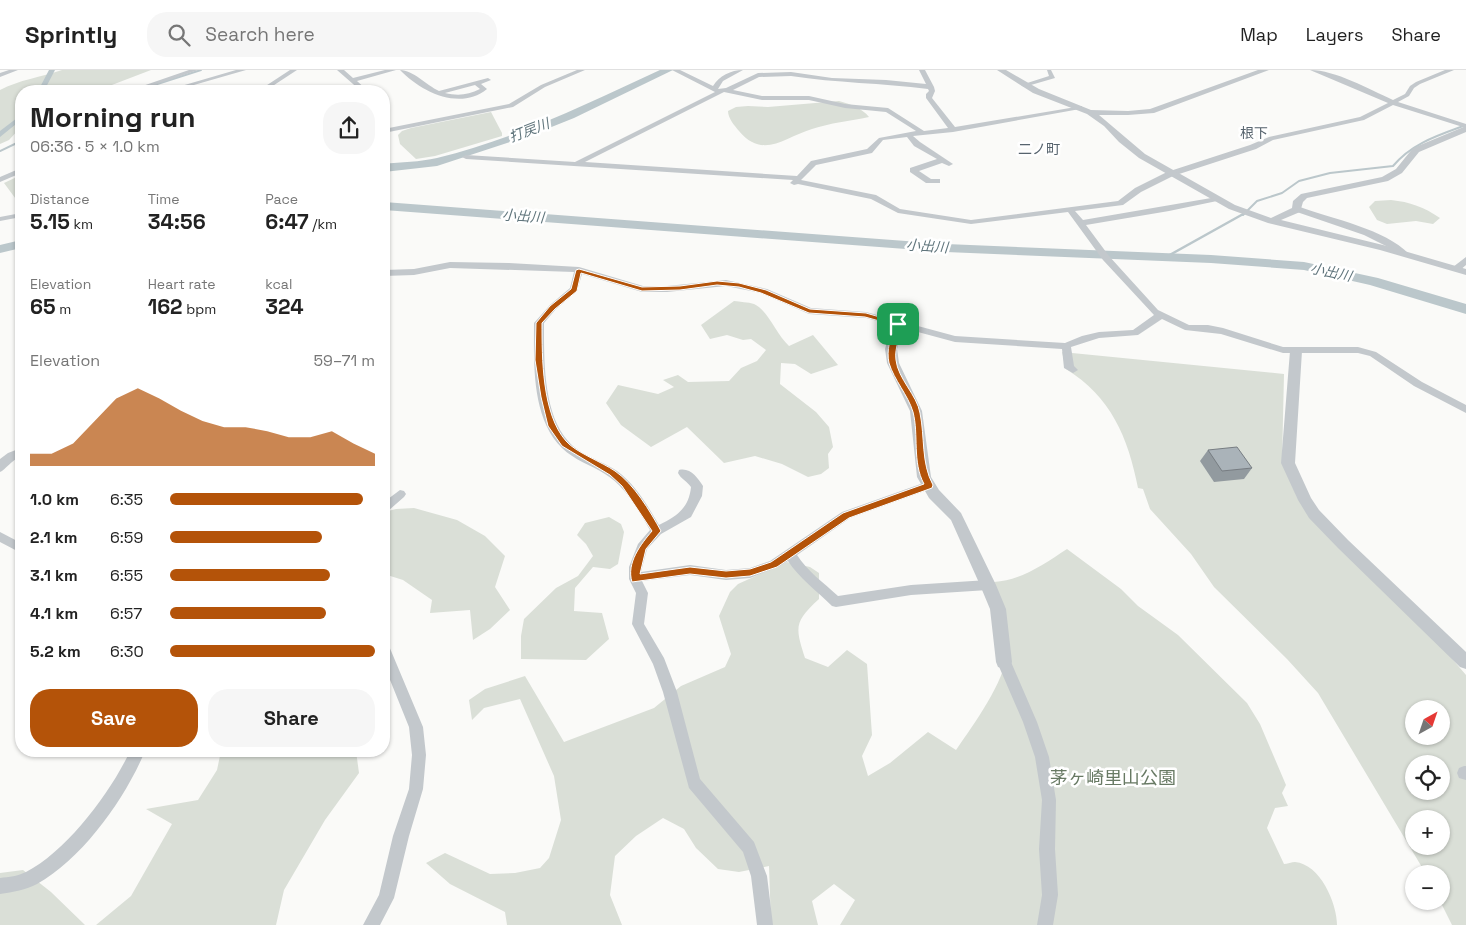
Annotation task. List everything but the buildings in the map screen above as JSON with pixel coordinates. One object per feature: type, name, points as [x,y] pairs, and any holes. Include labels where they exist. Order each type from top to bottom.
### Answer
[{"type":"street","points":[[149,85],[195,70]]},
{"type":"street","points":[[189,85],[244,70]]},
{"type":"street","points":[[270,85],[294,70]]},
{"type":"street","points":[[340,70],[358,85]]},
{"type":"street","points":[[353,80],[393,70]]},
{"type":"street","points":[[403,70],[422,85],[449,98],[468,96],[484,89],[476,83]]},
{"type":"street","points":[[390,130],[511,106],[543,86],[582,70]]},
{"type":"street","points":[[675,70],[720,91],[762,98],[809,98],[845,106],[888,110],[920,132]]},
{"type":"street","points":[[720,91],[720,80],[740,70]]},
{"type":"street","points":[[934,70],[923,71],[932,91],[929,94],[929,98],[953,130]]},
{"type":"street","points":[[1001,70],[1024,85],[1090,112],[1107,124],[1132,148],[1170,174],[1214,199],[1271,221],[1405,254],[1466,272]]},
{"type":"street","points":[[1024,85],[1053,76],[1049,70]]},
{"type":"street","points":[[1090,112],[1139,113],[1151,111],[1265,70]]},
{"type":"street","points":[[1313,70],[1351,83],[1393,102],[1466,127]]},
{"type":"street","points":[[466,157],[795,181],[873,197],[898,212],[971,222],[1120,202],[1138,190],[1170,174],[1253,147],[1271,138],[1362,120],[1407,95],[1414,85],[1451,70]]},
{"type":"street","points":[[0,75],[10,71]]},
{"type":"street","points":[[576,164],[720,91],[758,75],[791,74],[832,80],[886,82],[930,87]]},
{"type":"street","points":[[438,93],[488,80]]},
{"type":"street","points":[[795,181],[814,162],[869,151],[882,139],[920,132],[953,130],[1080,107]]},
{"type":"street","points":[[1297,209],[1298,201],[1304,196],[1385,179],[1399,171],[1416,150],[1466,127]]},
{"type":"street","points":[[908,134],[917,144],[946,162],[913,170],[929,181],[937,181]]},
{"type":"street","points":[[0,180],[15,173]]},
{"type":"street","points":[[1080,223],[1169,209],[1214,199]]},
{"type":"street","points":[[1271,221],[1297,209],[1322,219],[1346,225],[1392,244],[1405,254]]},
{"type":"street","points":[[1070,210],[1104,255],[1155,312],[1188,328],[1208,328],[1283,350],[1358,350],[1373,354],[1418,384],[1466,409]]},
{"type":"street","points":[[0,219],[15,216]]},
{"type":"street","points":[[1456,269],[1466,260]]},
{"type":"street","points":[[390,273],[414,272],[460,265],[553,267],[579,270],[642,289],[680,288],[717,283],[732,284],[764,292],[809,311],[866,315],[955,338],[1066,346],[1085,338],[1099,335],[1135,334],[1161,315]]},
{"type":"street","points":[[579,270],[574,289],[553,307],[539,323],[539,360],[544,397],[552,426],[564,444],[612,473],[625,484],[657,531]]},
{"type":"street","points":[[898,324],[891,349],[893,363],[916,411],[924,477],[934,494],[956,517],[988,585],[998,609],[1004,662],[1030,722],[1042,757],[1050,800],[1047,849],[1050,895],[1045,925]]},
{"type":"street","points":[[1066,346],[1069,368],[1073,370]]},
{"type":"street","points":[[1296,351],[1288,463],[1305,500],[1314,514],[1343,544],[1466,662]]},
{"type":"street","points":[[0,468],[2,464],[15,454]]},
{"type":"street","points":[[683,473],[691,478],[697,486],[693,506],[681,519],[657,531],[642,548],[636,567],[635,579],[642,593],[638,624],[659,662],[670,692],[694,783],[749,847],[759,876],[765,925]]},
{"type":"street","points":[[635,579],[646,575],[690,570],[726,575],[750,573],[774,564],[846,515],[929,485]]},
{"type":"street","points":[[390,503],[400,494]]},
{"type":"street","points":[[0,536],[15,545]]},
{"type":"street","points":[[789,553],[800,570],[808,575],[836,602],[911,590],[988,585]]},
{"type":"street","points":[[371,925],[386,898],[416,789],[419,755],[416,727],[390,664]]},
{"type":"street","points":[[0,886],[29,880],[50,866],[70,848],[114,794],[131,768],[136,757]]},
{"type":"green space","points":[[62,70],[151,70],[112,85],[15,85],[15,134],[9,140],[0,144],[0,90],[22,81]]},
{"type":"green space","points":[[839,101],[859,109],[869,117],[819,127],[783,141],[766,145],[748,140],[735,126],[728,114],[728,111],[736,107],[768,107]]},
{"type":"green space","points":[[491,112],[502,136],[435,156],[416,159],[400,144],[398,135],[402,131]]},
{"type":"green space","points":[[15,178],[15,198],[4,183]]},
{"type":"green space","points":[[1391,200],[1417,206],[1440,218],[1433,224],[1416,221],[1387,224],[1377,220],[1369,207],[1375,201]]},
{"type":"green space","points":[[734,301],[752,303],[764,311],[789,346],[813,335],[838,365],[811,374],[795,364],[781,363],[780,384],[816,412],[829,427],[833,447],[828,454],[829,468],[821,474],[808,477],[782,464],[755,456],[724,463],[687,427],[651,447],[621,425],[606,403],[618,385],[658,394],[674,387],[663,380],[678,375],[688,382],[729,381],[741,368],[757,361],[766,350],[751,339],[743,340],[727,335],[710,339],[701,325]]},
{"type":"green space","points":[[1062,352],[1284,374],[1282,462],[1297,497],[1314,520],[1448,654],[1466,675],[1466,925],[1452,925],[1444,910],[1450,910],[1450,865],[1421,865],[1415,855],[1450,855],[1450,810],[1405,810],[1405,839],[1318,693],[1287,659],[1214,587],[1191,554],[1150,509],[1143,489],[1138,488],[1123,435],[1106,406],[1082,380],[1066,369]]},
{"type":"green space","points":[[414,508],[457,520],[485,536],[505,556],[495,587],[510,610],[490,629],[473,640],[470,610],[430,613],[432,600],[403,580],[390,576],[390,510]]},
{"type":"green space","points":[[609,517],[621,524],[624,532],[618,564],[610,569],[593,567],[575,588],[574,611],[602,613],[609,639],[586,660],[521,659],[521,636],[524,619],[556,588],[578,576],[593,556],[586,544],[577,535],[585,523]]},
{"type":"green space","name":"茅ヶ崎里山公園","points":[[1067,549],[1121,589],[1138,606],[1178,635],[1247,703],[1260,724],[1286,785],[1282,793],[1288,806],[1275,808],[1267,828],[1284,864],[1295,862],[1304,864],[1319,877],[1334,906],[1337,925],[840,925],[855,900],[834,884],[812,901],[818,925],[771,925],[769,866],[739,872],[718,869],[696,848],[684,829],[663,818],[636,836],[615,856],[610,895],[622,925],[507,925],[505,912],[450,884],[426,863],[445,853],[490,874],[515,873],[540,868],[549,858],[561,820],[554,776],[520,699],[484,708],[472,720],[469,700],[485,689],[525,676],[564,742],[654,708],[681,686],[725,667],[731,654],[719,616],[730,592],[738,584],[787,562],[810,567],[819,573],[819,599],[801,620],[798,632],[805,658],[828,667],[847,650],[867,664],[872,735],[862,756],[868,776],[890,763],[928,732],[956,750],[995,690],[1008,651],[1005,628],[994,582],[1023,575]]},
{"type":"green space","points":[[220,757],[357,757],[359,773],[325,820],[284,890],[276,925],[96,925],[131,896],[172,824],[146,809],[198,800],[217,770]]},
{"type":"green space","points":[[23,870],[51,892],[85,925],[0,925],[0,873]]},
{"type":"waterway","points":[[44,85],[52,70]]},
{"type":"waterway","points":[[154,85],[201,70]]},
{"type":"waterway","name":"打戻川","points":[[390,167],[437,162],[530,132],[570,116],[668,70]]},
{"type":"waterway","points":[[0,135],[15,122]]},
{"type":"waterway","points":[[1245,213],[1257,201],[1282,193],[1299,181],[1330,173],[1393,166],[1400,158],[1417,146],[1436,136],[1466,125]]},
{"type":"waterway","points":[[0,151],[15,144]]},
{"type":"waterway","name":"小出川","points":[[390,206],[946,248],[1211,259],[1304,266],[1373,281],[1466,309]]},
{"type":"waterway","points":[[1166,257],[1245,213]]},
{"type":"waterway","name":"小出川","points":[[0,249],[15,245]]},
{"type":"district","name":"根下","points":[[1254,133]]},
{"type":"district","name":"二ノ町","points":[[1039,149]]},
{"type":"route","points":[[579,270],[642,289],[680,288],[717,283],[739,285],[764,292],[809,311],[866,315],[898,324],[891,349],[893,363],[914,403],[924,477],[929,485],[846,515],[774,564],[750,573],[726,575],[690,570],[646,575],[635,579],[636,567],[642,548],[657,531],[625,484],[612,473],[564,444],[552,426],[544,397],[539,360],[539,323],[553,307],[574,289],[579,270]]}]
